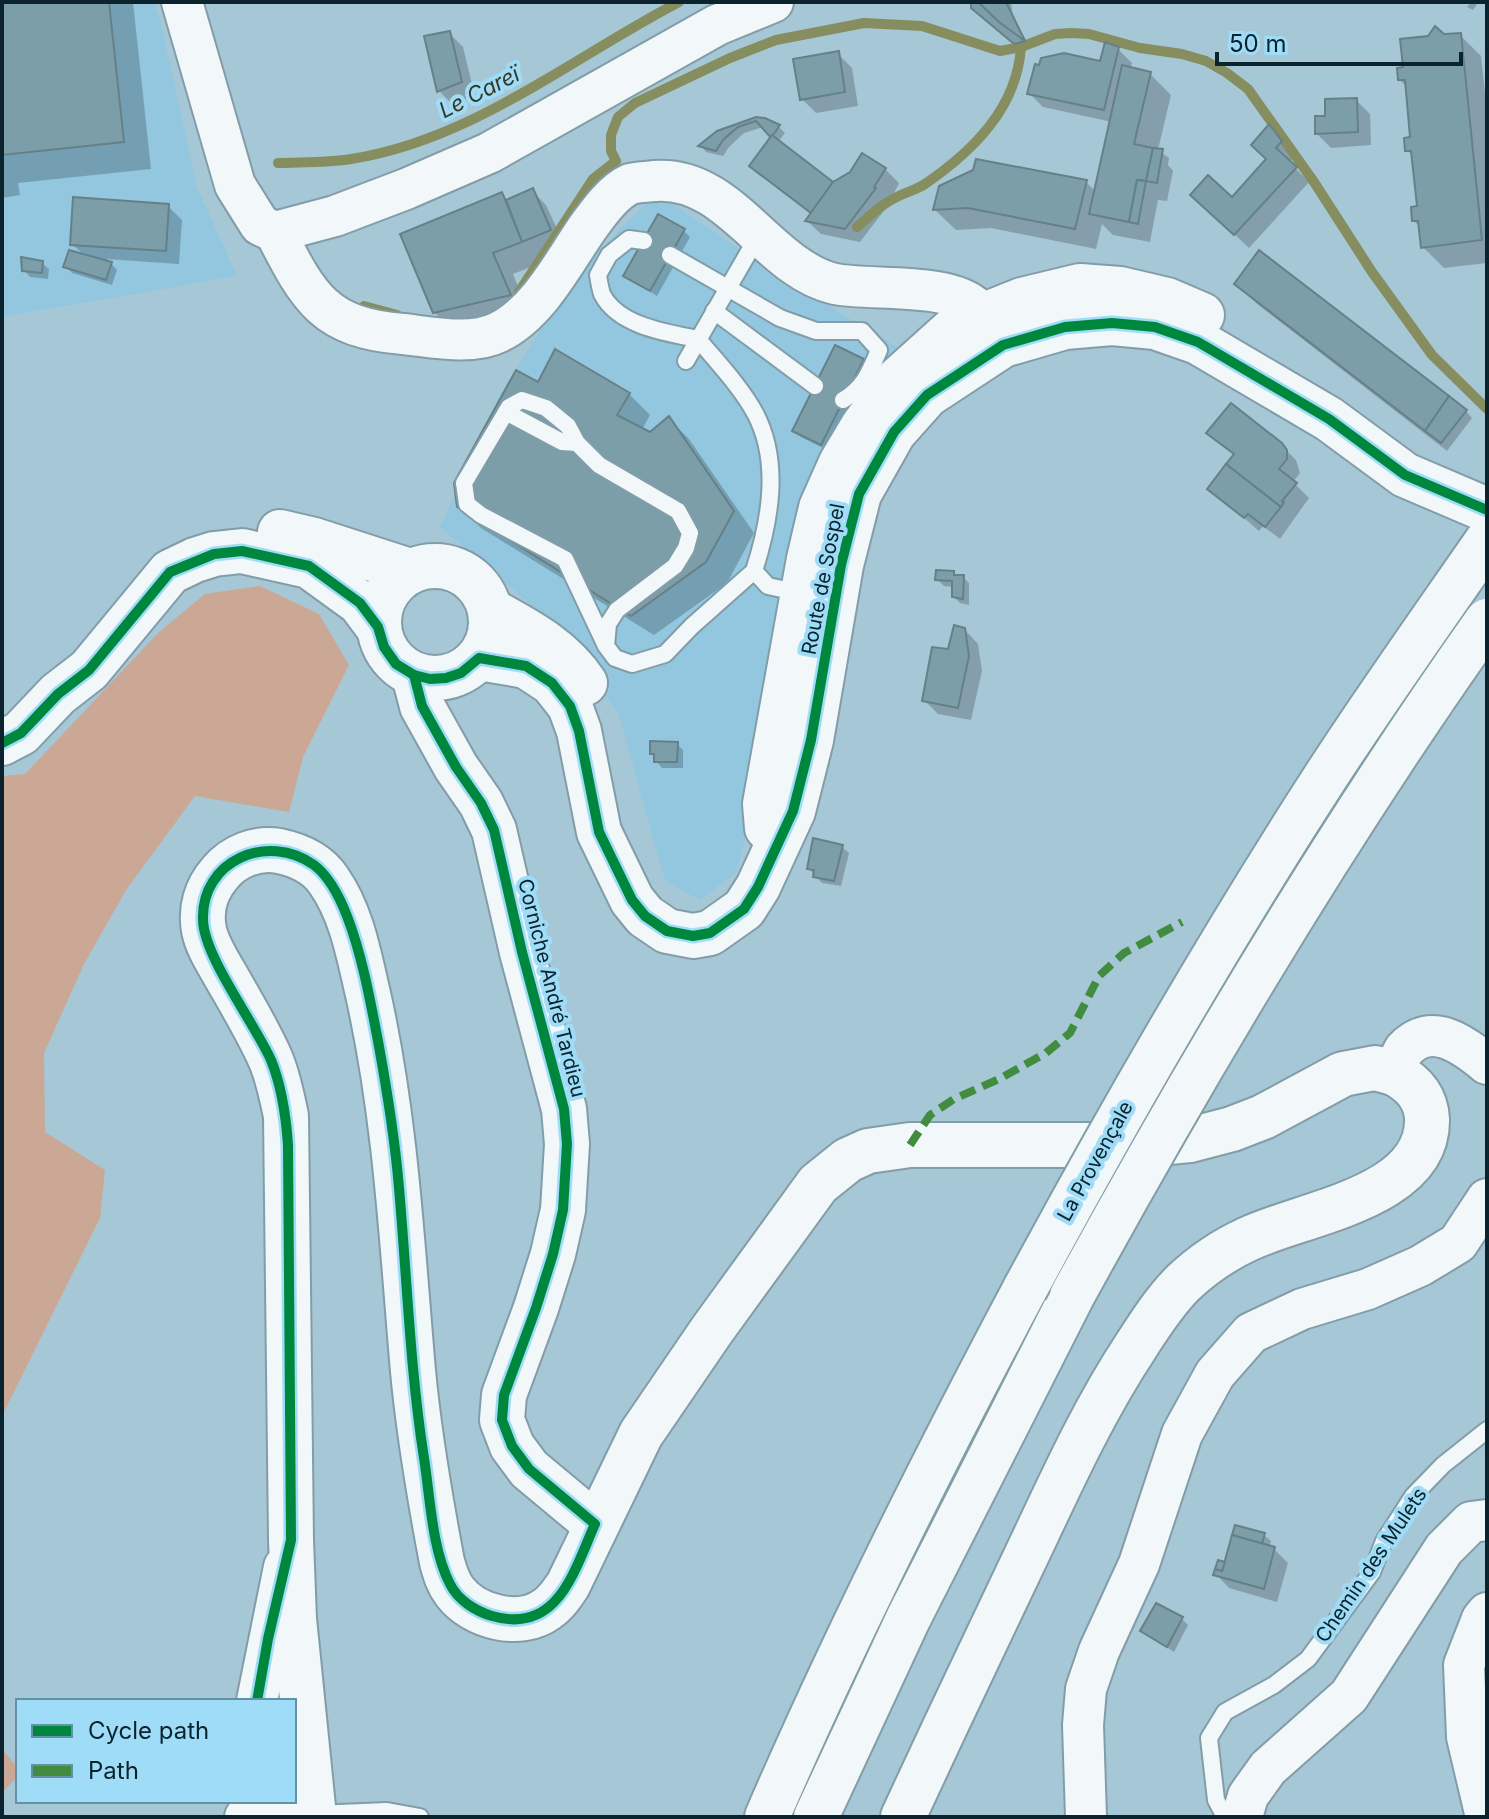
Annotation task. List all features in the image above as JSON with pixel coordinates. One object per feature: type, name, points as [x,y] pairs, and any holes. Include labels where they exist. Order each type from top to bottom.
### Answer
[{"type":"main road","name":"Route de Sospel","points":[[769,863],[765,804],[802,594],[821,508],[841,463],[863,426],[897,380],[957,326],[993,330],[1016,339],[1065,327],[1112,323],[1155,327],[1198,342],[1329,419],[1405,475],[1487,510]]},
{"type":"main road","name":"Route de Sospel","points":[[470,665],[526,666],[552,683],[570,706],[579,731],[599,832],[632,900],[645,916],[667,931],[693,936],[710,933],[744,909],[758,887],[793,811],[811,740],[841,565],[859,494],[894,432],[993,330]]},
{"type":"main road","points":[[58,694],[68,657],[151,554],[176,538],[209,527],[247,524],[314,540],[410,571]]},
{"type":"main road","name":"La Provençale","points":[[767,1817],[799,1743],[942,1444],[1148,1068],[1327,775],[1487,541]]},
{"type":"main road","points":[[2,743],[21,733],[58,694],[89,670],[170,572],[214,554],[242,551],[309,566],[360,603],[378,627]]},
{"type":"main road","points":[[442,739],[470,665],[488,643],[490,610],[482,592],[468,576],[450,568],[430,566],[410,571],[386,594],[379,610],[378,627],[384,647],[396,664],[414,675],[430,679],[446,678],[470,665]]},
{"type":"main road","points":[[490,610],[560,653],[592,693],[603,717],[617,769],[625,823],[622,876]]},
{"type":"main road","points":[[816,1817],[915,1605],[1072,1296],[1154,1147],[1378,779],[1487,621]]},
{"type":"main road","name":"Corniche André Tardieu","points":[[414,675],[422,706],[494,830],[522,952],[564,1109],[567,1144],[563,1210],[553,1254],[504,1395],[502,1420],[512,1446],[529,1469],[595,1524]]},
{"type":"main road","points":[[305,1806],[291,1540],[286,1116],[271,1061],[212,951],[203,921],[209,888],[223,869],[235,860],[265,849],[304,859],[328,879],[347,916],[358,949],[389,1104],[422,1441],[437,1537],[447,1579],[460,1598],[480,1612],[507,1618],[536,1616],[556,1601],[568,1585],[641,1434],[818,1184],[848,1160],[868,1151],[910,1145],[1136,1145],[1190,1140],[1263,1117],[1343,1074],[1375,1068],[1394,1073],[1417,1089],[1425,1107],[1425,1140],[1413,1161],[1398,1176],[1350,1203],[1275,1228],[1222,1253],[1183,1284],[1150,1324],[1092,1418],[903,1817]]},
{"type":"main road","points":[[759,1817],[799,1743]]},
{"type":"street","points":[[182,2],[235,185],[260,225],[275,232],[302,284],[323,309],[352,326],[388,333],[467,339],[497,333],[528,312],[603,206],[631,184],[659,180],[691,186],[721,203],[803,270],[833,283],[943,292],[975,305],[993,330]]},
{"type":"street","points":[[275,232],[335,216],[489,153],[704,32],[773,2]]},
{"type":"street","points":[[1394,1073],[1404,1050],[1424,1037],[1448,1037],[1487,1064]]},
{"type":"street","points":[[1086,1817],[1083,1725],[1086,1689],[1099,1651],[1139,1564],[1182,1434],[1215,1374],[1251,1333],[1302,1309],[1368,1289],[1420,1266],[1458,1243],[1487,1199]]},
{"type":"street","points":[[1242,1817],[1248,1796],[1268,1768],[1349,1696],[1444,1549],[1471,1522],[1487,1520]]},
{"type":"street","points":[[257,1699],[291,1540]]},
{"type":"street","points":[[1486,1817],[1467,1737],[1464,1665],[1487,1613]]},
{"type":"street","points":[[245,1817],[265,1806],[305,1806]]},
{"type":"lane","points":[[686,361],[759,234]]},
{"type":"lane","points":[[606,646],[608,624],[617,610],[675,566],[686,548],[690,533],[678,511],[599,465],[577,443],[568,426],[546,408],[522,400],[509,407],[464,483],[467,504],[481,515],[565,559],[606,646],[615,658],[632,664],[665,654],[754,571],[771,504],[767,439],[754,410],[698,339],[655,330],[615,311],[602,293],[598,275],[609,255],[629,239],[644,241]]},
{"type":"lane","points":[[670,255],[780,318],[816,331],[862,331],[879,350],[867,379],[856,393],[843,400]]},
{"type":"lane","points":[[714,311],[815,386]]},
{"type":"lane","points":[[754,571],[768,586],[802,594],[814,604],[798,717],[811,740]]},
{"type":"lane","name":"Chemin des Mulets","points":[[1225,1817],[1216,1800],[1209,1738],[1225,1712],[1274,1685],[1308,1659],[1372,1572],[1384,1541],[1413,1496],[1443,1465],[1487,1430]]},
{"type":"lane","points":[[305,1806],[387,1811],[420,1817]]},
{"type":"shaded area","points":[[2,2],[153,2],[160,19],[197,187],[237,276],[2,317]]},
{"type":"shaded area","points":[[656,193],[797,287],[897,347],[789,667],[736,873],[700,900],[665,881],[619,715],[570,638],[440,527],[500,395],[575,275]]},
{"type":"shaded area","points":[[260,586],[319,614],[349,665],[303,757],[289,812],[195,796],[126,890],[84,964],[44,1053],[45,1132],[105,1170],[100,1218],[2,1416],[2,776],[25,774],[160,631],[205,594]]},
{"type":"shaded area","points":[[2,1749],[16,1766],[16,1778],[2,1793]]},
{"type":"building","points":[[2,2],[109,2],[124,142],[2,155]]},
{"type":"building","points":[[971,2],[978,2],[1025,41],[1014,44],[971,8]]},
{"type":"building","points":[[978,2],[1006,2],[1025,41],[999,22]]},
{"type":"building","points":[[1435,26],[1444,34],[1461,33],[1482,240],[1421,248],[1418,221],[1412,221],[1411,207],[1417,206],[1411,151],[1405,151],[1404,138],[1410,137],[1405,80],[1398,80],[1397,68],[1403,67],[1400,39],[1428,36]]},
{"type":"building","points":[[450,31],[462,82],[437,92],[424,36]]},
{"type":"building","points":[[1105,42],[1119,47],[1104,110],[1027,94],[1035,64],[1039,65],[1041,58],[1064,53],[1100,61]]},
{"type":"building","points":[[839,51],[845,92],[800,100],[793,59]]},
{"type":"building","points":[[1122,65],[1151,72],[1134,144],[1153,148],[1146,181],[1137,180],[1129,222],[1089,214]]},
{"type":"building","points":[[1357,98],[1358,132],[1315,134],[1315,116],[1325,116],[1325,99]]},
{"type":"building","points":[[756,117],[780,125],[771,138],[756,121],[738,127],[716,151],[698,146],[717,131]]},
{"type":"building","points":[[1269,124],[1282,141],[1276,148],[1297,167],[1234,235],[1190,195],[1208,175],[1232,197],[1266,159],[1251,145]]},
{"type":"building","points":[[772,135],[833,182],[811,213],[749,166]]},
{"type":"building","points":[[1153,148],[1163,149],[1157,183],[1146,181]]},
{"type":"building","points":[[862,153],[886,168],[876,188],[845,229],[805,221],[833,182],[850,172]]},
{"type":"building","points":[[976,159],[1087,180],[1075,229],[968,208],[933,210],[939,186],[973,170]]},
{"type":"building","points":[[1137,180],[1146,181],[1138,224],[1129,222]]},
{"type":"building","points":[[533,188],[551,230],[522,242],[506,200]]},
{"type":"building","points":[[502,192],[522,242],[493,253],[511,295],[433,313],[400,234]]},
{"type":"building","points":[[73,197],[169,204],[166,251],[70,245]]},
{"type":"building","points":[[658,214],[685,229],[650,291],[623,276]]},
{"type":"building","points":[[69,250],[112,262],[106,280],[63,267]]},
{"type":"building","points":[[1259,250],[1449,396],[1425,431],[1234,284]]},
{"type":"building","points":[[21,257],[43,261],[42,273],[22,271]]},
{"type":"building","points":[[835,345],[864,359],[821,445],[792,431]]},
{"type":"building","points":[[555,349],[630,393],[617,415],[650,432],[669,416],[734,511],[706,562],[631,616],[457,507],[454,483],[516,370],[538,382]]},
{"type":"building","points":[[1449,396],[1467,410],[1441,443],[1425,431]]},
{"type":"building","points":[[1231,403],[1287,450],[1287,459],[1279,469],[1297,483],[1282,501],[1281,507],[1226,464],[1234,454],[1206,433]]},
{"type":"building","points":[[1226,464],[1281,507],[1265,527],[1248,514],[1244,518],[1207,489]]},
{"type":"building","points":[[936,570],[964,575],[963,599],[952,597],[952,581],[935,580]]},
{"type":"building","points":[[954,625],[965,628],[969,656],[958,708],[922,701],[932,647],[948,649]]},
{"type":"building","points":[[650,741],[678,742],[677,762],[654,762],[654,754],[650,754]]},
{"type":"building","points":[[813,838],[843,845],[834,881],[813,877],[814,870],[807,869]]},
{"type":"building","points":[[1235,1525],[1265,1533],[1262,1544],[1232,1535]]},
{"type":"building","points":[[1232,1535],[1275,1547],[1264,1589],[1213,1575],[1215,1569],[1222,1571]]},
{"type":"building","points":[[1218,1560],[1225,1562],[1222,1571],[1215,1569]]},
{"type":"building","points":[[1156,1603],[1183,1617],[1167,1647],[1140,1631]]},
{"type":"waterway","name":"Le Careï","points":[[278,163],[351,159],[396,149],[439,134],[521,94],[679,2]]},
{"type":"waterway","points":[[519,292],[593,179],[616,161],[611,151],[611,135],[618,117],[635,103],[730,58],[776,40],[864,23],[922,26],[1000,51],[1055,34],[1089,34],[1206,61],[1248,89],[1432,355],[1487,409]]},
{"type":"waterway","points":[[857,227],[886,203],[918,188],[943,171],[990,126],[1011,90],[1021,47]]},
{"type":"waterway","points":[[364,306],[397,315]]},
{"type":"marked path","points":[[910,1145],[930,1115],[954,1099],[1046,1053],[1070,1033],[1099,976],[1124,953],[1182,922]]},
{"type":"cycle path","points":[[2,743],[21,733],[58,694],[89,670],[170,572],[214,554],[242,551],[309,566],[360,603],[378,627],[384,647],[396,664],[414,675],[430,679],[446,678],[461,673],[479,658],[526,666],[552,683],[570,706],[579,731],[599,832],[632,900],[645,916],[667,931],[693,936],[710,933],[744,909],[758,887],[793,811],[811,740],[841,565],[859,494],[894,432],[927,395],[1003,345],[1065,327],[1112,323],[1155,327],[1198,342],[1329,419],[1405,475],[1487,510]]},
{"type":"cycle path","points":[[257,1699],[291,1540],[288,1145],[283,1102],[271,1060],[220,971],[203,920],[205,899],[213,881],[240,858],[258,852],[277,851],[296,855],[314,865],[338,895],[357,946],[372,1009],[390,1114],[419,1425],[435,1539],[453,1590],[473,1608],[492,1616],[515,1619],[533,1616],[548,1608],[571,1579],[595,1524],[529,1469],[512,1446],[502,1420],[504,1395],[536,1308],[563,1210],[567,1144],[564,1109],[522,952],[494,830],[422,706],[414,675]]}]
